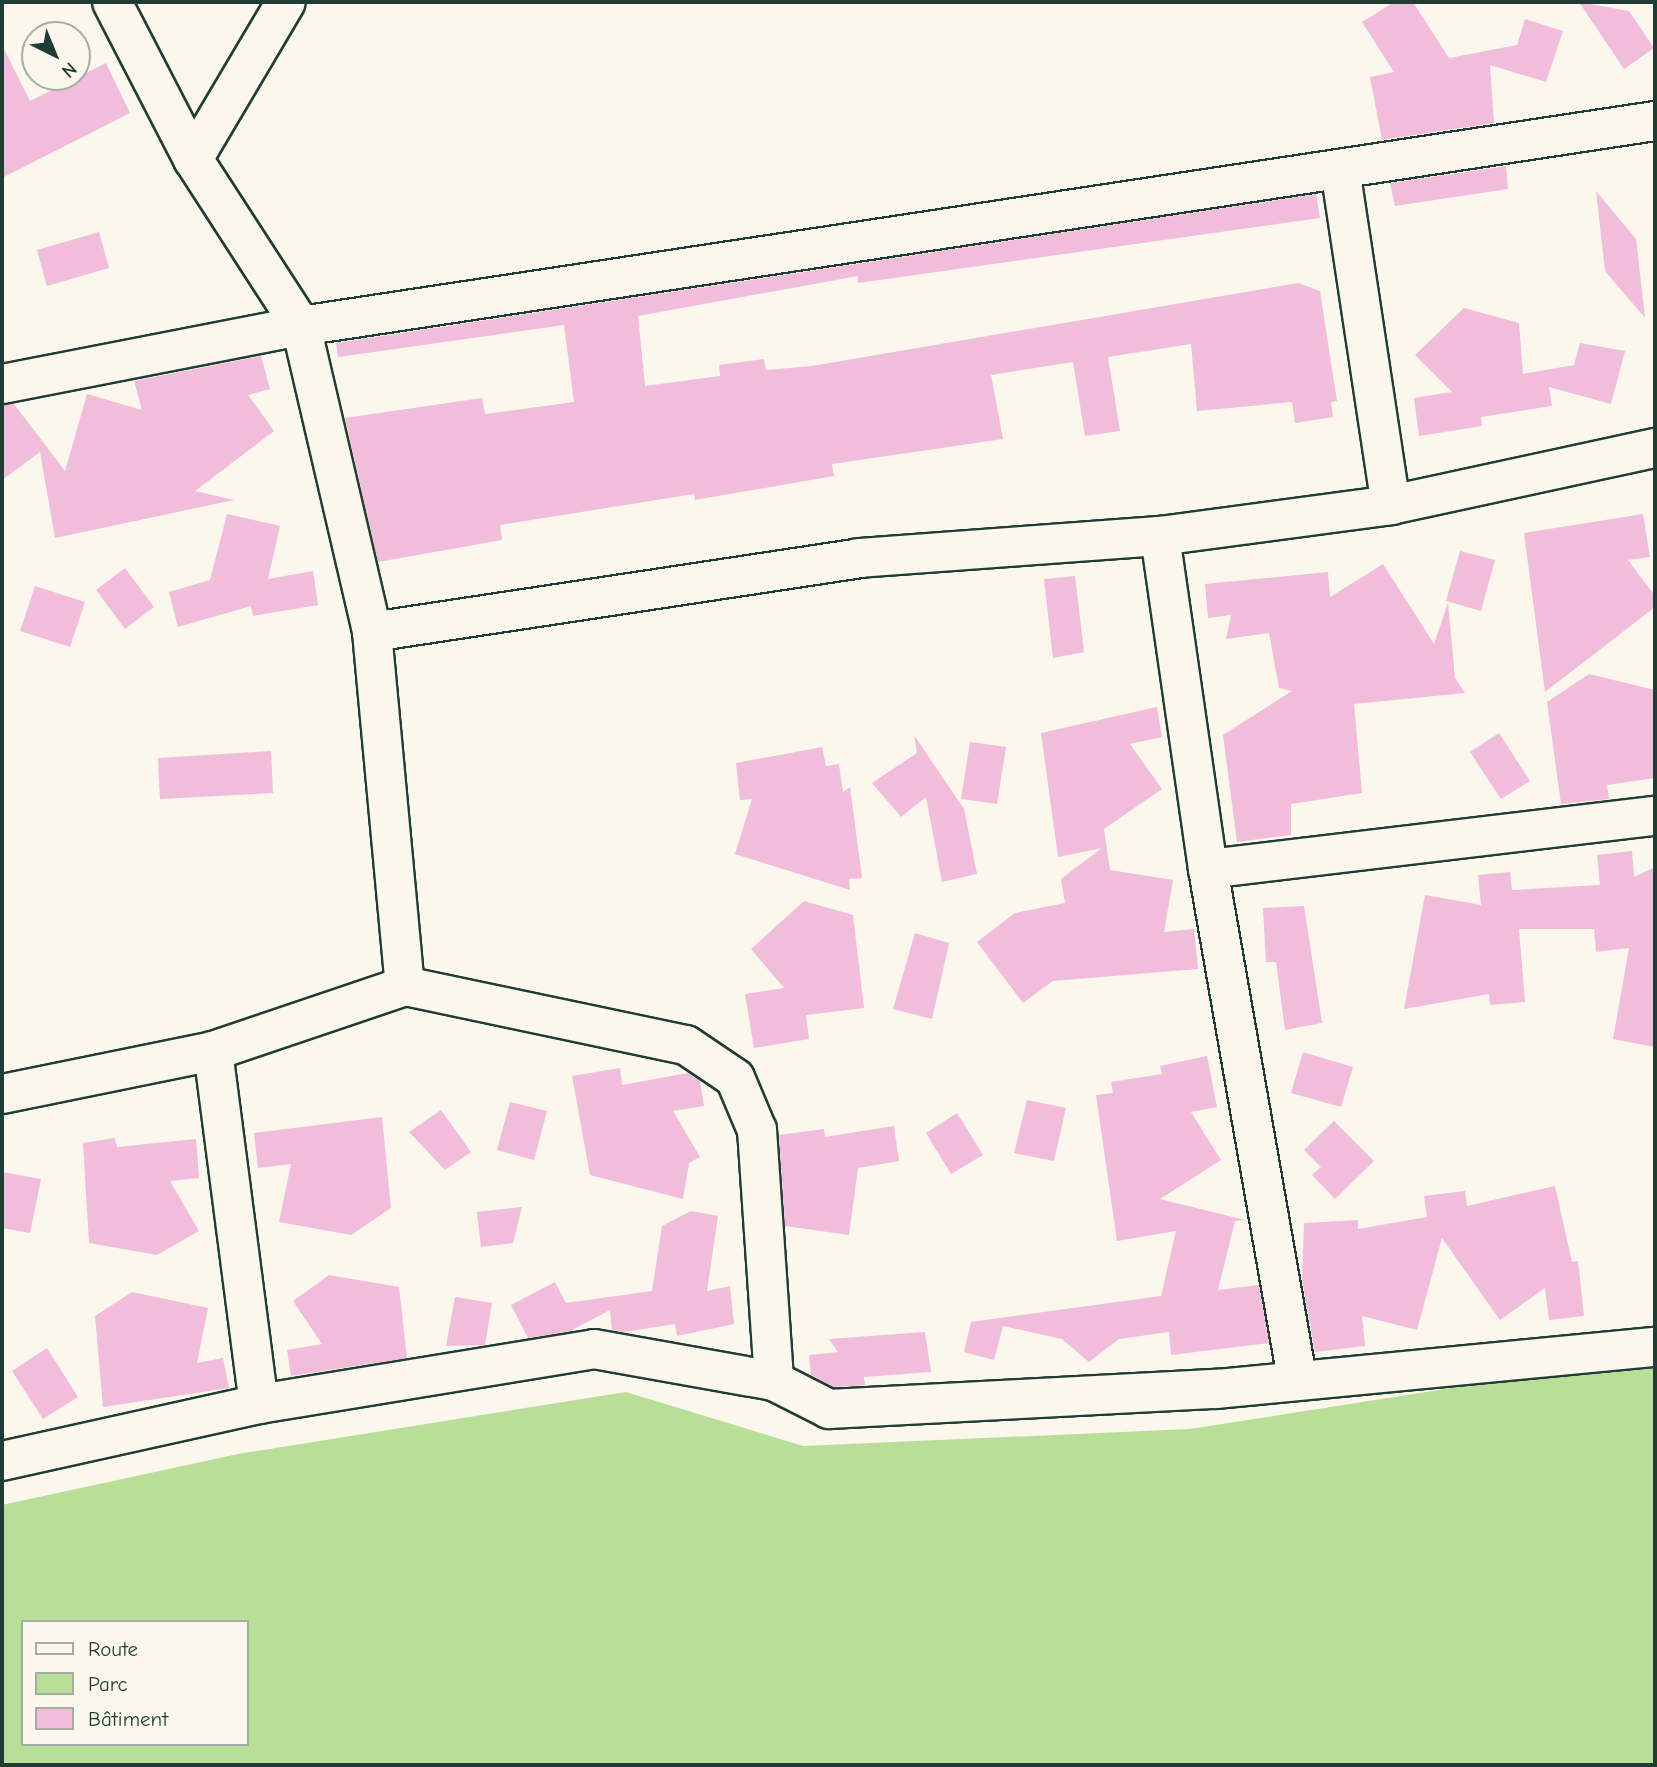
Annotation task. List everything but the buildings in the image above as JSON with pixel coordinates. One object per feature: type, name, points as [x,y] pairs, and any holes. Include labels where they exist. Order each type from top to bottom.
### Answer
[{"type":"street","points":[[113,2],[193,159],[301,326],[372,632],[405,986]]},
{"type":"street","points":[[193,159],[286,2]]},
{"type":"street","points":[[2,384],[301,326],[1655,121]]},
{"type":"street","points":[[1340,169],[1391,505]]},
{"type":"street","points":[[372,632],[859,558],[1160,536],[1391,505],[1655,448]]},
{"type":"street","points":[[1160,536],[1208,869],[1297,1378]]},
{"type":"street","points":[[1208,869],[1655,816]]},
{"type":"street","points":[[2,1094],[213,1051],[405,986],[686,1045],[735,1078],[757,1130],[774,1381]]},
{"type":"street","points":[[213,1051],[259,1404]]},
{"type":"street","points":[[2,1461],[259,1404],[594,1349],[774,1381],[829,1409],[1216,1389],[1297,1378],[1655,1347]]},
{"type":"green space","points":[[1655,1356],[1655,1765],[2,1765],[2,1505],[238,1454],[626,1392],[803,1446],[1190,1429]]}]
